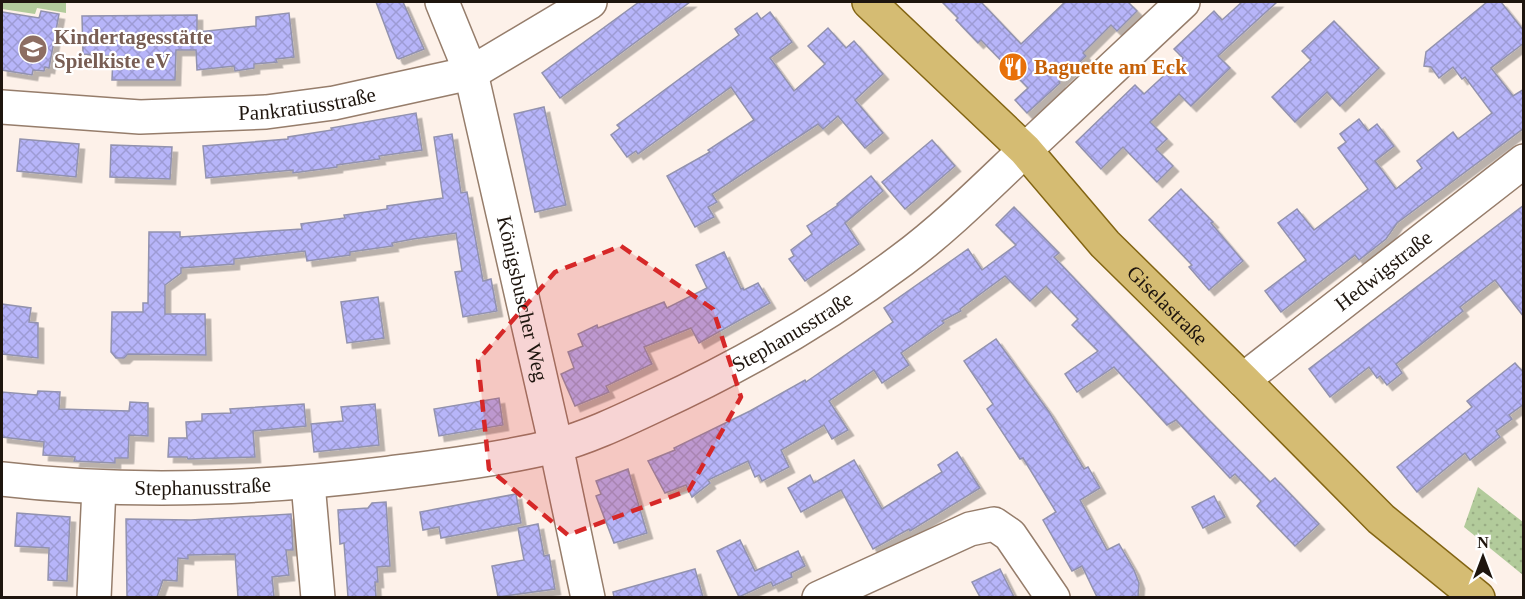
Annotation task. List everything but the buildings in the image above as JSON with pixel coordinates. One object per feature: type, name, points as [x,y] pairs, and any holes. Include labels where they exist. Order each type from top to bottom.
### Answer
[{"type":"main road","name":"Giselastraße","points":[[869,2],[1025,150],[1105,244],[1381,519],[1478,597]]},
{"type":"street","name":"Königsbuscher Weg","points":[[442,2],[471,73],[588,597]]},
{"type":"street","name":"Pankratiusstraße","points":[[2,107],[140,117],[266,112],[333,103],[471,73],[590,2]]},
{"type":"street","name":"Stephanusstraße","points":[[2,479],[99,487],[204,488],[308,483],[408,471],[556,446],[609,427],[680,395],[755,355],[828,311],[902,260],[950,221],[1183,2]]},
{"type":"street","name":"Hedwigstraße","points":[[1243,380],[1471,200],[1524,161]]},
{"type":"street","points":[[308,483],[318,597]]},
{"type":"street","points":[[94,597],[99,487]]},
{"type":"street","points":[[819,597],[970,529],[994,524],[1010,535],[1053,597]]},
{"type":"highlighted area","points":[[621,246],[713,309],[741,397],[689,490],[568,535],[489,469],[478,360],[555,272]]},
{"type":"green space","points":[[2,2],[66,2],[66,13],[37,8],[35,14],[2,9]]},
{"type":"green space","points":[[1478,487],[1523,522],[1523,575],[1464,527]]},
{"type":"place","name":"Kindertagesstätte Spielkiste eV","points":[[33,49]]},
{"type":"place","name":"Baguette am Eck","points":[[1013,67]]}]
